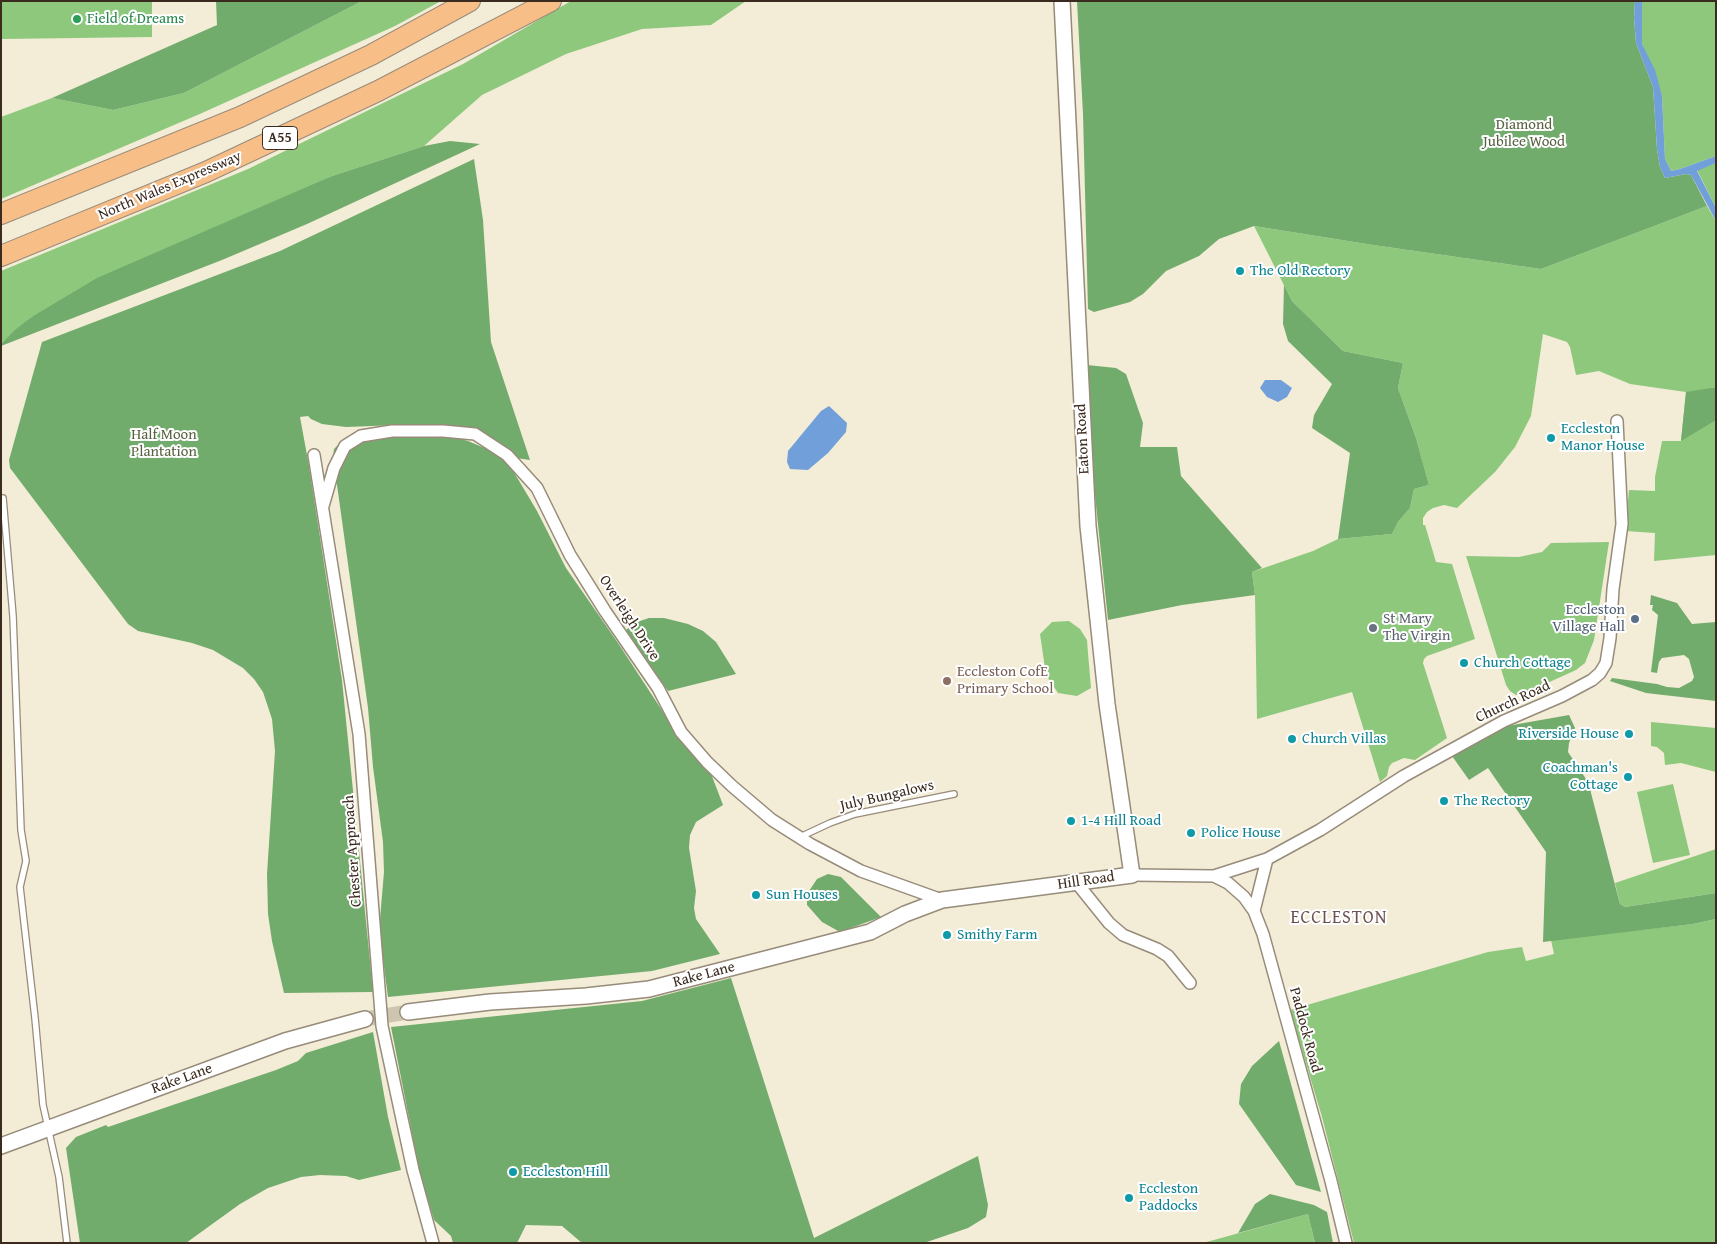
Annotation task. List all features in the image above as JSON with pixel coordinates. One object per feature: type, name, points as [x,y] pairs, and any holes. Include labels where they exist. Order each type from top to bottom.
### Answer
[{"type":"highway","name":"A55","points":[[1,214],[240,117],[371,55],[470,1]]},
{"type":"highway","name":"North Wales Expressway","points":[[1,256],[206,172],[378,92],[551,1]]},
{"type":"street","name":"Eaton Road","points":[[1062,1],[1088,526],[1107,704],[1132,875]]},
{"type":"street","name":"Church Road","points":[[1214,876],[1267,859],[1320,830],[1404,776],[1504,721],[1562,696],[1592,680],[1600,673],[1606,663],[1610,638],[1613,589],[1622,524],[1617,421]]},
{"type":"street","name":"Overleigh Drive","points":[[323,506],[334,468],[345,446],[360,436],[392,432],[475,434],[507,455],[537,488],[570,555],[658,688],[681,732],[707,762],[772,820],[800,837],[861,871],[942,900]]},
{"type":"street","name":"Chester Approach","points":[[314,455],[359,734],[382,1026],[413,1170],[433,1243]]},
{"type":"street","points":[[1254,911],[1267,859]]},
{"type":"street","name":"Hill Road","points":[[991,894],[1132,875],[1181,874]]},
{"type":"street","name":"Paddock Road","points":[[1181,874],[1214,876],[1228,882],[1244,897],[1254,911],[1263,934],[1331,1181],[1346,1243]]},
{"type":"street","points":[[1076,882],[1116,929],[1123,935],[1157,949],[1168,956],[1190,983]]},
{"type":"street","name":"Rake Lane","points":[[408,1012],[490,1002],[586,996],[648,989],[870,932],[905,914],[942,900],[991,894]]},
{"type":"street","name":"Rake Lane","points":[[1,1146],[284,1041],[364,1020]]},
{"type":"lane","points":[[3,498],[13,616],[21,830],[26,861],[21,875],[20,887],[43,1105],[59,1177],[67,1243]]},
{"type":"lane","name":"July Bungalows","points":[[800,837],[855,814],[954,794]]},
{"type":"green space","name":"Field of Dreams","points":[[1,1],[152,1],[152,37],[1,39]]},
{"type":"green space","points":[[216,1],[362,1],[184,93],[113,110],[52,98],[217,25]]},
{"type":"green space","points":[[362,1],[441,1],[395,26],[202,113],[1,199],[1,117],[52,98],[113,110],[184,93]]},
{"type":"green space","points":[[571,1],[746,1],[711,25],[642,29],[566,54],[482,95],[424,146],[332,176],[30,318],[1,344],[1,271],[248,169],[463,64]]},
{"type":"green space","name":"Diamond Jubilee Wood","points":[[1077,1],[1635,1],[1636,43],[1653,87],[1660,167],[1665,178],[1686,174],[1691,175],[1707,206],[1541,269],[1254,226],[1219,239],[1199,256],[1166,271],[1143,294],[1130,302],[1094,312],[1088,309],[1083,114]]},
{"type":"green space","points":[[1642,1],[1716,1],[1716,156],[1671,171],[1665,159],[1662,96],[1642,44]]},
{"type":"green space","points":[[450,141],[480,144],[307,224],[222,260],[1,346],[15,330],[30,318],[97,278],[332,176],[424,146]]},
{"type":"green space","name":"Half Moon Plantation","points":[[474,159],[483,220],[491,342],[530,460],[516,458],[457,427],[424,424],[346,427],[322,424],[308,416],[300,417],[342,680],[373,992],[284,993],[268,914],[267,874],[275,751],[272,719],[263,692],[243,668],[213,650],[192,643],[138,631],[128,624],[10,468],[9,460],[42,342],[280,251]]},
{"type":"green space","points":[[1716,163],[1716,208],[1697,170]]},
{"type":"green space","points":[[1707,206],[1716,221],[1716,555],[1654,561],[1655,533],[1625,531],[1629,490],[1655,491],[1655,477],[1662,441],[1681,441],[1686,392],[1630,384],[1599,371],[1576,375],[1570,347],[1567,342],[1543,334],[1531,416],[1515,447],[1495,472],[1457,508],[1444,505],[1433,508],[1423,518],[1423,525],[1425,525],[1436,562],[1452,564],[1475,639],[1427,656],[1424,659],[1423,663],[1447,738],[1415,760],[1404,758],[1392,763],[1387,776],[1380,782],[1352,692],[1257,719],[1255,595],[1252,572],[1313,551],[1338,539],[1392,534],[1398,522],[1410,508],[1414,489],[1429,485],[1416,438],[1398,388],[1403,363],[1343,351],[1292,301],[1254,226],[1541,269]]},
{"type":"green space","points":[[1284,285],[1292,301],[1343,351],[1403,363],[1398,388],[1416,438],[1429,485],[1414,489],[1410,508],[1398,522],[1392,534],[1338,539],[1350,453],[1312,428],[1314,415],[1332,384],[1288,341],[1283,324]]},
{"type":"green space","points":[[1087,365],[1116,368],[1126,374],[1143,423],[1140,447],[1177,447],[1181,476],[1262,568],[1252,572],[1255,595],[1182,605],[1108,620],[1094,486]]},
{"type":"green space","points":[[1716,388],[1716,420],[1681,441],[1686,392]]},
{"type":"green space","points":[[446,435],[487,449],[502,459],[512,469],[537,511],[566,568],[682,741],[710,771],[723,805],[696,822],[690,835],[689,848],[696,891],[694,908],[696,919],[720,954],[652,971],[388,997],[381,944],[380,919],[384,872],[383,842],[373,767],[368,708],[333,456],[334,449],[338,445],[378,436]]},
{"type":"green space","points":[[1609,542],[1594,640],[1585,663],[1576,670],[1523,694],[1516,695],[1506,685],[1466,556],[1519,557],[1542,552],[1551,543]]},
{"type":"green space","points":[[1651,595],[1677,603],[1692,624],[1716,622],[1716,701],[1646,693],[1610,681],[1612,678],[1679,688],[1692,681],[1694,677],[1689,659],[1684,655],[1662,658],[1659,662],[1657,673],[1651,672],[1658,615],[1652,610],[1653,605],[1650,605]]},
{"type":"green space","points":[[649,618],[664,618],[688,624],[703,631],[716,642],[736,674],[668,691],[626,630],[634,623]]},
{"type":"green space","points":[[1069,621],[1080,629],[1087,640],[1091,688],[1077,696],[1058,693],[1046,675],[1040,634],[1052,622]]},
{"type":"green space","points":[[1569,715],[1575,728],[1569,743],[1568,752],[1590,785],[1620,904],[1625,907],[1716,893],[1716,919],[1693,924],[1543,942],[1546,852],[1488,768],[1469,780],[1452,756],[1507,726]]},
{"type":"green space","points":[[1651,722],[1716,728],[1716,772],[1681,763],[1665,765],[1664,753],[1657,747],[1651,746]]},
{"type":"green space","points":[[1673,784],[1690,855],[1653,863],[1637,792]]},
{"type":"green space","points":[[1716,849],[1716,893],[1625,907],[1620,904],[1615,883]]},
{"type":"green space","points":[[828,874],[841,877],[881,917],[840,932],[822,922],[807,905],[807,894],[817,879]]},
{"type":"green space","points":[[1716,919],[1716,1243],[1354,1243],[1322,1117],[1290,1010],[1488,952],[1522,947],[1526,961],[1554,954],[1551,940],[1693,924]]},
{"type":"green space","points":[[731,978],[814,1238],[978,1156],[988,1205],[986,1217],[968,1228],[924,1243],[582,1243],[562,1226],[526,1225],[517,1243],[453,1243],[451,1236],[434,1220],[420,1174],[391,1027],[642,1001]]},
{"type":"green space","points":[[373,1032],[388,1117],[401,1170],[359,1180],[346,1176],[320,1175],[301,1177],[268,1188],[240,1204],[186,1243],[80,1243],[66,1148],[76,1137],[106,1125],[108,1127],[276,1070],[298,1061],[306,1053]]},
{"type":"green space","points":[[1279,1041],[1321,1192],[1296,1185],[1239,1104],[1241,1084],[1252,1066]]},
{"type":"green space","points":[[1270,1194],[1314,1205],[1327,1212],[1333,1243],[1315,1243],[1308,1214],[1238,1233],[1255,1204]]},
{"type":"green space","points":[[1308,1214],[1315,1243],[1203,1243]]},
{"type":"water","points":[[1635,1],[1642,1],[1642,44],[1655,70],[1662,96],[1665,159],[1671,171],[1716,156],[1716,163],[1697,171],[1716,208],[1716,221],[1691,175],[1686,174],[1665,178],[1660,167],[1653,87],[1636,43]]},
{"type":"water","points":[[1265,380],[1281,380],[1292,388],[1287,397],[1278,402],[1267,397],[1260,388]]},
{"type":"water","points":[[829,406],[847,423],[846,432],[828,453],[808,470],[790,469],[787,462],[788,451],[821,411]]},
{"type":"tunnel","points":[[365,1019],[408,1012]]},
{"type":"place","name":"Field of Dreams","points":[[77,19]]},
{"type":"place","name":"The Old Rectory","points":[[1240,271]]},
{"type":"place","name":"Eccleston Manor House","points":[[1551,438]]},
{"type":"place","name":"Eccleston Village Hall","points":[[1635,619]]},
{"type":"place","name":"St Mary The Virgin","points":[[1373,628]]},
{"type":"place","name":"Church Cottage","points":[[1464,663]]},
{"type":"place","name":"Eccleston CofE Primary School","points":[[947,681]]},
{"type":"place","name":"Riverside House","points":[[1629,734]]},
{"type":"place","name":"Church Villas","points":[[1292,739]]},
{"type":"place","name":"Coachman's Cottage","points":[[1628,777]]},
{"type":"place","name":"The Rectory","points":[[1444,801]]},
{"type":"place","name":"1-4 Hill Road","points":[[1071,821]]},
{"type":"place","name":"Police House","points":[[1191,833]]},
{"type":"place","name":"Sun Houses","points":[[756,895]]},
{"type":"place","name":"Smithy Farm","points":[[947,935]]},
{"type":"place","name":"Eccleston Hill","points":[[513,1172]]},
{"type":"place","name":"Eccleston Paddocks","points":[[1129,1198]]},
{"type":"district","name":"ECCLESTON","points":[[1339,918]]}]
